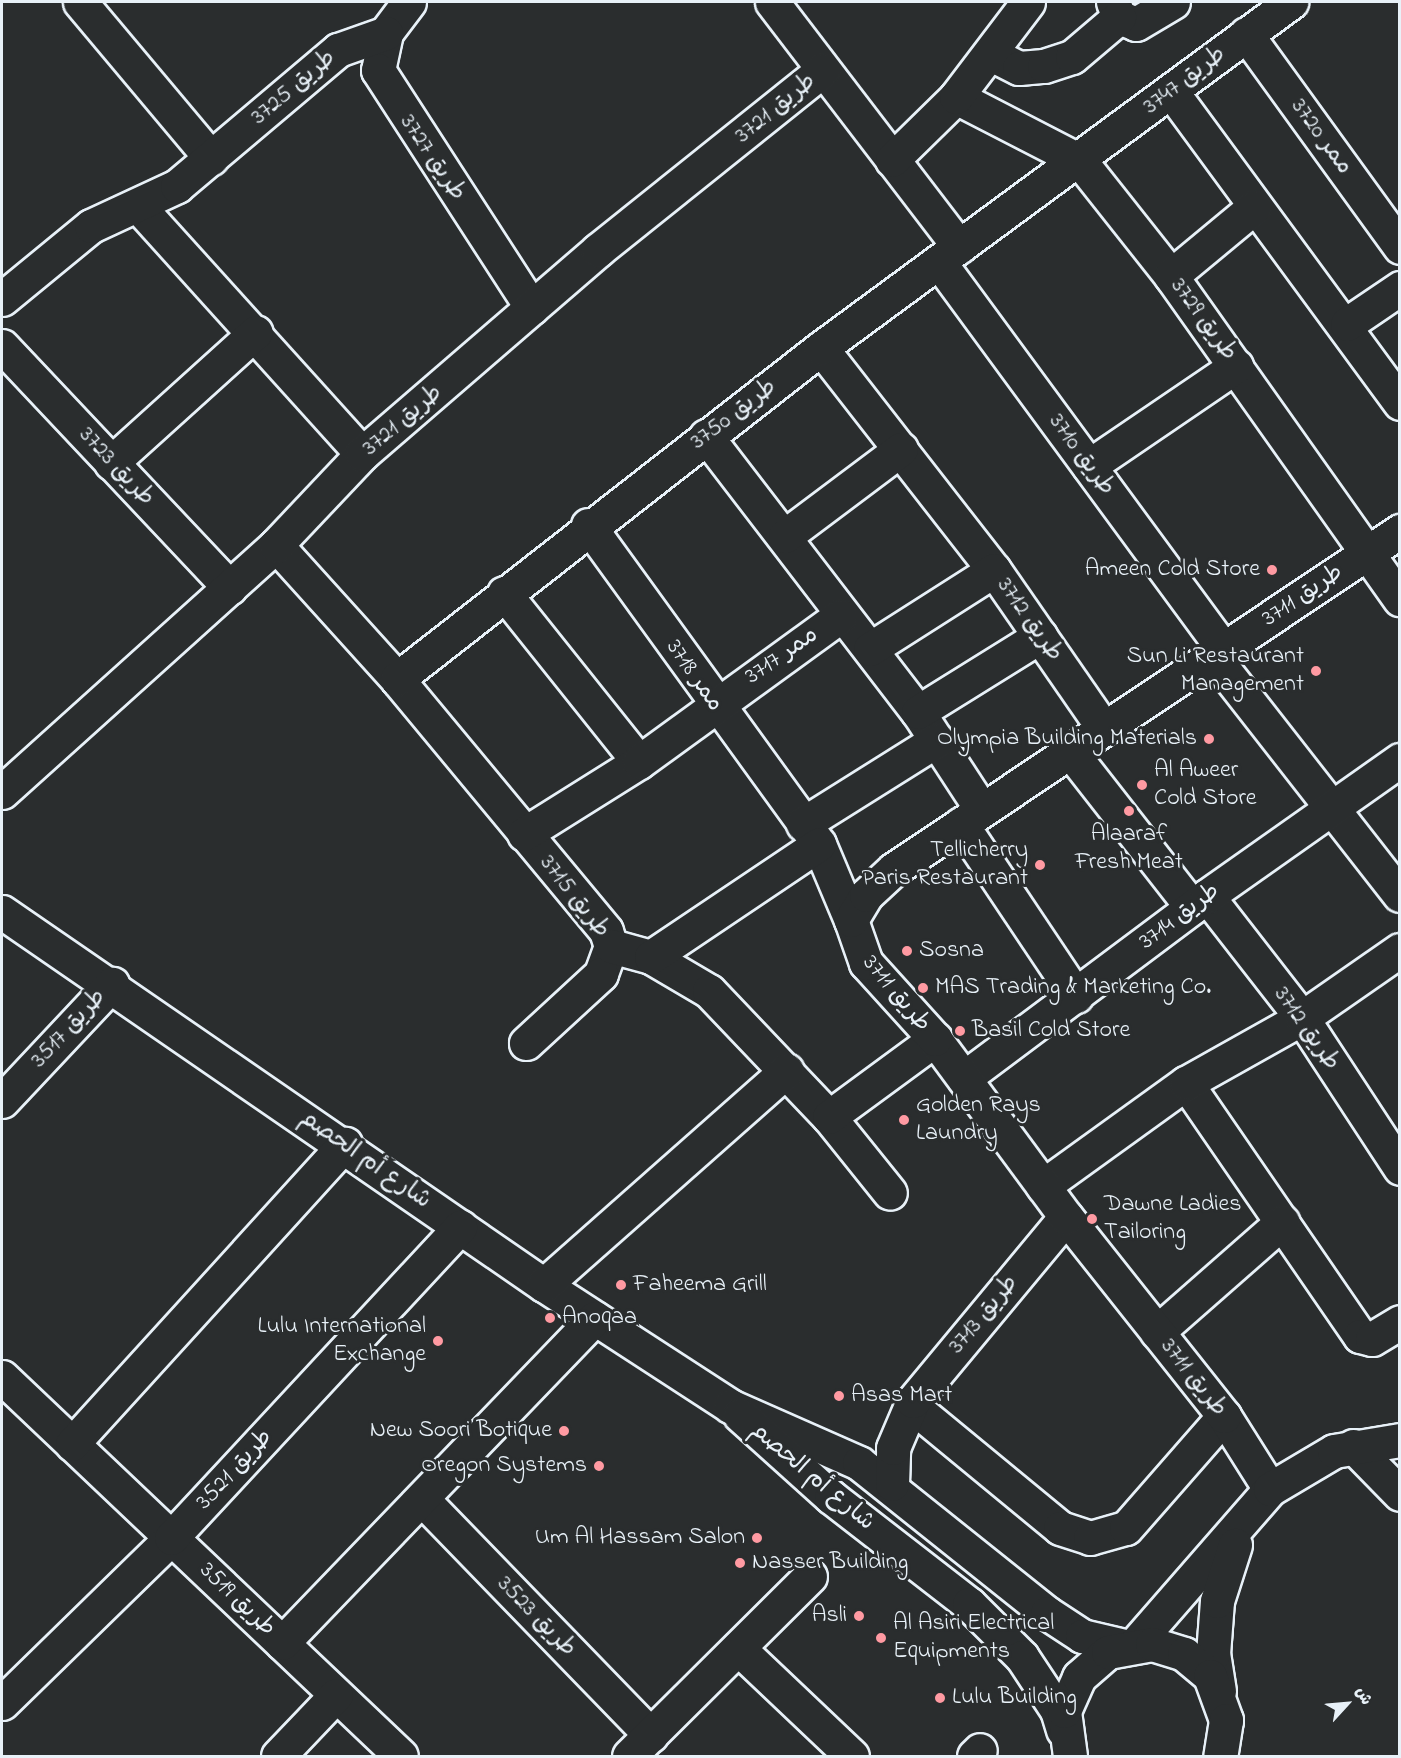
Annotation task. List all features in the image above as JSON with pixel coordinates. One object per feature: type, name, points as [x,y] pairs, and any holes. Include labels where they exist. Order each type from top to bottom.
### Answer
[{"type":"street","points":[[80,2],[210,158]]},
{"type":"street","name":"طريق 3727","points":[[409,2],[386,33],[378,70],[386,89],[532,308]]},
{"type":"street","points":[[772,2],[892,160],[949,254]]},
{"type":"street","points":[[892,160],[956,97],[991,54],[1028,2]]},
{"type":"street","points":[[991,54],[1019,68],[1044,66],[1072,57],[1116,9],[1146,22],[1173,2]]},
{"type":"street","name":"طريق 3747","points":[[1080,161],[1291,2]]},
{"type":"street","name":"طريق 3725","points":[[2,299],[75,236],[140,208],[210,158],[338,50],[386,33]]},
{"type":"street","name":"ممر 3720","points":[[1246,34],[1398,242]]},
{"type":"street","name":"طريق 3721","points":[[2,792],[276,545],[362,454],[532,308],[823,70]]},
{"type":"street","points":[[1171,91],[1254,207],[1347,324],[1400,404]]},
{"type":"street","name":"طريق 3729","points":[[956,97],[1080,161],[1172,276],[1400,599]]},
{"type":"street","name":"طريق 3750","points":[[397,679],[588,525],[821,348],[1080,161]]},
{"type":"street","points":[[1172,276],[1254,207]]},
{"type":"street","points":[[140,208],[256,332],[362,454]]},
{"type":"street","name":"طريق 3710","points":[[949,254],[1089,466],[1218,652],[1400,895]]},
{"type":"street","points":[[1347,324],[1400,288]]},
{"type":"street","points":[[111,463],[256,332]]},
{"type":"street","name":"طريق 3723","points":[[2,346],[230,588]]},
{"type":"street","name":"طريق 3712","points":[[821,348],[994,570],[1104,729]]},
{"type":"street","points":[[1089,466],[1236,366]]},
{"type":"street","points":[[706,436],[785,536],[840,616],[870,649],[937,740],[971,817],[1076,996]]},
{"type":"street","points":[[785,536],[901,449]]},
{"type":"street","name":"ممر 3718","points":[[588,525],[713,705],[811,834],[851,920]]},
{"type":"street","name":"طريق 3711","points":[[1270,1489],[1224,1416],[1066,1217],[934,1039],[866,963],[851,920],[866,895],[894,869],[1400,531]]},
{"type":"street","name":"طريق 3715","points":[[276,545],[397,679],[524,834],[596,917],[611,946],[651,957],[709,990],[829,1117],[890,1193]]},
{"type":"street","name":"طريق 3712","points":[[870,649],[994,570]]},
{"type":"street","points":[[504,593],[639,762]]},
{"type":"street","name":"ممر 3717","points":[[524,834],[639,762],[713,705],[840,616]]},
{"type":"street","points":[[918,712],[1040,636]]},
{"type":"street","points":[[651,957],[937,740]]},
{"type":"street","name":"طريق 3712","points":[[1070,751],[1302,1018],[1399,1167]]},
{"type":"street","name":"طريق 3714","points":[[963,1078],[1076,996],[1199,901],[1336,808],[1400,760]]},
{"type":"street","name":"شارع أم الحصم","points":[[2,912],[112,984],[345,1144],[544,1285],[730,1406],[781,1456],[969,1604],[1022,1657],[1057,1710],[1067,1743]]},
{"type":"street","points":[[526,1043],[601,974],[611,946]]},
{"type":"street","points":[[1043,1186],[1186,1083],[1302,1018],[1400,950]]},
{"type":"street","name":"طريق 3517","points":[[2,1101],[112,984]]},
{"type":"street","points":[[829,1117],[934,1039]]},
{"type":"street","points":[[544,1285],[787,1070]]},
{"type":"street","points":[[1186,1083],[1360,1336],[1372,1339],[1400,1322]]},
{"type":"street","points":[[72,1444],[345,1144]]},
{"type":"street","name":"طريق 3713","points":[[892,1484],[893,1448],[911,1405],[1066,1217]]},
{"type":"street","points":[[1157,1332],[1282,1222]]},
{"type":"street","name":"طريق 3521","points":[[2,1703],[171,1538],[460,1227]]},
{"type":"street","points":[[282,1643],[595,1318]]},
{"type":"street","name":"طريق 3519","points":[[2,1377],[401,1756]]},
{"type":"street","points":[[911,1405],[1060,1528],[1090,1538],[1126,1528],[1224,1416]]},
{"type":"street","name":"شارع أم الحصم","points":[[730,1406],[802,1434],[892,1484],[1047,1613],[1082,1636],[1184,1654],[1222,1706]]},
{"type":"street","points":[[1067,1743],[1069,1693],[1079,1677],[1092,1662],[1130,1645],[1246,1522],[1270,1489],[1305,1463],[1353,1446],[1400,1440]]},
{"type":"street","points":[[1353,1446],[1400,1494]]},
{"type":"street","name":"طريق 3523","points":[[422,1499],[640,1746],[810,1576]]},
{"type":"street","points":[[1220,1756],[1222,1706],[1213,1654],[1217,1601],[1246,1522]]},
{"type":"street","points":[[738,1648],[852,1756]]},
{"type":"street","points":[[278,1756],[336,1695]]},
{"type":"street","points":[[1222,1706],[1243,1756]]},
{"type":"place","name":"Ameen Cold Store","points":[[1272,570]]},
{"type":"place","name":"Sun Li Restaurant Management","points":[[1316,671]]},
{"type":"place","name":"Olympia Building Materials","points":[[1209,739]]},
{"type":"place","name":"Al Aweer Cold Store","points":[[1142,785]]},
{"type":"place","name":"Alaaraf Fresh Meat","points":[[1129,811]]},
{"type":"place","name":"Tellicherry Paris Restaurant","points":[[1040,865]]},
{"type":"place","name":"Sosna","points":[[907,951]]},
{"type":"place","name":"MAS Trading & Marketing Co.","points":[[923,988]]},
{"type":"place","name":"Basil Cold Store","points":[[960,1031]]},
{"type":"place","name":"Golden Rays Laundry","points":[[904,1120]]},
{"type":"place","name":"Dawne Ladies Tailoring","points":[[1092,1219]]},
{"type":"place","name":"Faheema Grill","points":[[621,1285]]},
{"type":"place","name":"Anoqaa","points":[[550,1318]]},
{"type":"place","name":"Lulu International Exchange","points":[[438,1341]]},
{"type":"place","name":"Asas Mart","points":[[839,1396]]},
{"type":"place","name":"New Soori Botique","points":[[564,1431]]},
{"type":"place","name":"Oregon Systems","points":[[599,1466]]},
{"type":"place","name":"Um Al Hassam Salon","points":[[757,1538]]},
{"type":"place","name":"Nasser Building","points":[[740,1563]]},
{"type":"place","name":"Asli","points":[[859,1616]]},
{"type":"place","name":"Al Asiri Electrical Equipments","points":[[881,1638]]},
{"type":"place","name":"Lulu Building","points":[[940,1698]]}]
